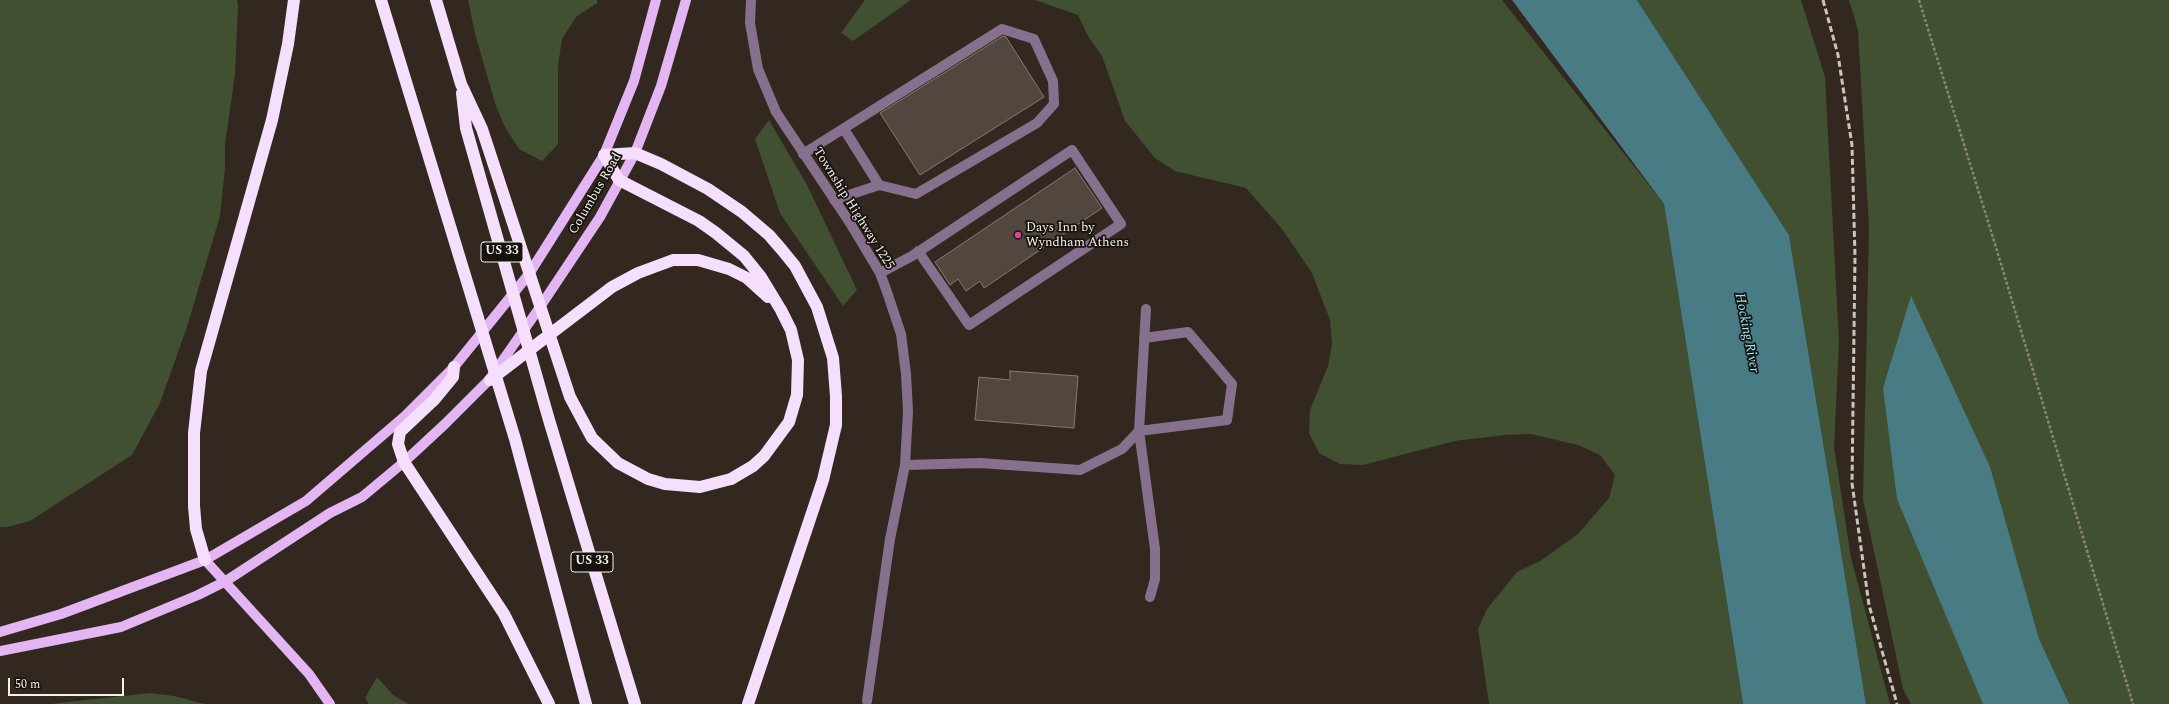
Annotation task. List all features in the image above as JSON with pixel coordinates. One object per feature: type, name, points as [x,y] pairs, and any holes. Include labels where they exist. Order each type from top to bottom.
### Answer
[{"type":"highway","points":[[205,560],[196,529],[194,506],[194,433],[201,371],[272,120],[288,44],[294,0]]},
{"type":"highway","name":"US 33","points":[[381,0],[515,439],[586,704]]},
{"type":"highway","name":"US 33","points":[[436,0],[461,84],[466,128],[549,420],[635,704]]},
{"type":"highway","points":[[461,84],[482,129],[570,397],[592,438],[606,453],[632,472],[659,483],[683,487],[700,487],[731,479],[753,466],[764,456],[782,433],[793,410],[797,395],[798,360],[791,330],[782,310],[757,272],[731,244],[699,222],[619,180],[604,155],[635,153],[661,164],[725,200],[769,235],[795,266],[807,286],[817,308],[833,358],[836,396],[836,425],[823,480],[748,704]]},
{"type":"highway","points":[[489,380],[612,287],[638,273],[673,260],[698,260],[729,269],[747,278],[782,310]]},
{"type":"highway","points":[[454,367],[452,377],[434,400],[400,432],[398,444],[404,462],[504,614],[549,704]]},
{"type":"main road","name":"Columbus Road","points":[[0,632],[76,609],[205,560],[306,501],[405,416],[454,367],[529,274],[604,155],[634,81],[656,0]]},
{"type":"main road","name":"Columbus Road","points":[[0,651],[121,627],[198,596],[226,581],[330,513],[362,497],[404,462],[489,380],[600,217],[635,153],[661,86],[686,0]]},
{"type":"main road","points":[[205,560],[226,581],[309,674],[330,704]]},
{"type":"street","name":"Township Highway 1225","points":[[751,0],[750,23],[758,69],[776,112],[880,273],[888,292],[901,334],[906,374],[908,411],[905,465],[890,539],[867,701]]},
{"type":"street","points":[[803,154],[1002,29],[1034,39],[1053,81],[1054,104],[1037,123],[916,194],[879,185],[834,200]]},
{"type":"street","points":[[844,129],[879,185]]},
{"type":"street","points":[[880,273],[918,251],[1072,150],[1121,224],[969,325],[918,251]]},
{"type":"street","points":[[1146,309],[1139,431],[1155,549],[1155,579],[1150,597]]},
{"type":"street","points":[[905,465],[980,463],[1080,470],[1122,449],[1139,431],[1227,420],[1232,384],[1188,332],[1144,338]]},
{"type":"path","points":[[1919,0],[1995,244],[2133,704]]},
{"type":"green space","points":[[0,0],[237,0],[238,5],[235,74],[225,145],[225,169],[220,216],[187,327],[160,403],[132,455],[30,521],[7,527],[0,527]]},
{"type":"green space","points":[[468,0],[597,0],[597,3],[576,17],[562,39],[558,66],[558,144],[542,161],[519,149],[505,127],[496,106],[475,34]]},
{"type":"green space","points":[[865,0],[911,0],[853,41],[841,33]]},
{"type":"green space","points":[[1035,0],[1502,0],[1664,204],[1743,704],[1489,704],[1478,629],[1487,609],[1517,572],[1540,561],[1578,534],[1609,498],[1615,475],[1600,455],[1578,445],[1531,434],[1505,435],[1455,441],[1363,465],[1340,464],[1319,453],[1309,433],[1310,410],[1328,366],[1332,344],[1330,320],[1312,273],[1282,229],[1246,188],[1175,171],[1155,158],[1125,121],[1102,56],[1088,36],[1078,15]]},
{"type":"green space","points":[[1637,0],[1801,0],[1825,77],[1839,342],[1834,447],[1851,558],[1890,704],[1866,704],[1789,235]]},
{"type":"green space","points":[[1849,0],[2169,0],[2169,704],[1911,704],[1903,689],[1863,499],[1869,228],[1858,30]]},
{"type":"green space","points":[[769,120],[807,185],[857,290],[843,306],[780,213],[755,139]]},
{"type":"green space","points":[[377,677],[393,695],[408,704],[369,704],[365,698]]},
{"type":"green space","points":[[150,693],[174,696],[205,704],[50,704]]},
{"type":"water","name":"Hocking River","points":[[1512,0],[1637,0],[1789,235],[1866,704],[1743,704],[1664,204]]},
{"type":"water","points":[[1911,296],[1990,467],[2039,639],[2069,704],[1983,704],[1897,499],[1883,388]]},
{"type":"building","points":[[1003,36],[1006,37],[1044,97],[920,175],[880,113]]},
{"type":"building","name":"Days Inn by Wyndham Athens","points":[[1075,168],[1102,208],[984,288],[980,281],[966,291],[958,279],[950,285],[935,262]]},
{"type":"building","points":[[1010,371],[1078,376],[1074,428],[975,420],[979,377],[1010,380]]},
{"type":"railway","points":[[1823,0],[1838,55],[1852,145],[1855,256],[1852,483],[1869,605],[1897,704]]},
{"type":"place","name":"Days Inn by Wyndham Athens","points":[[1018,235]]}]
